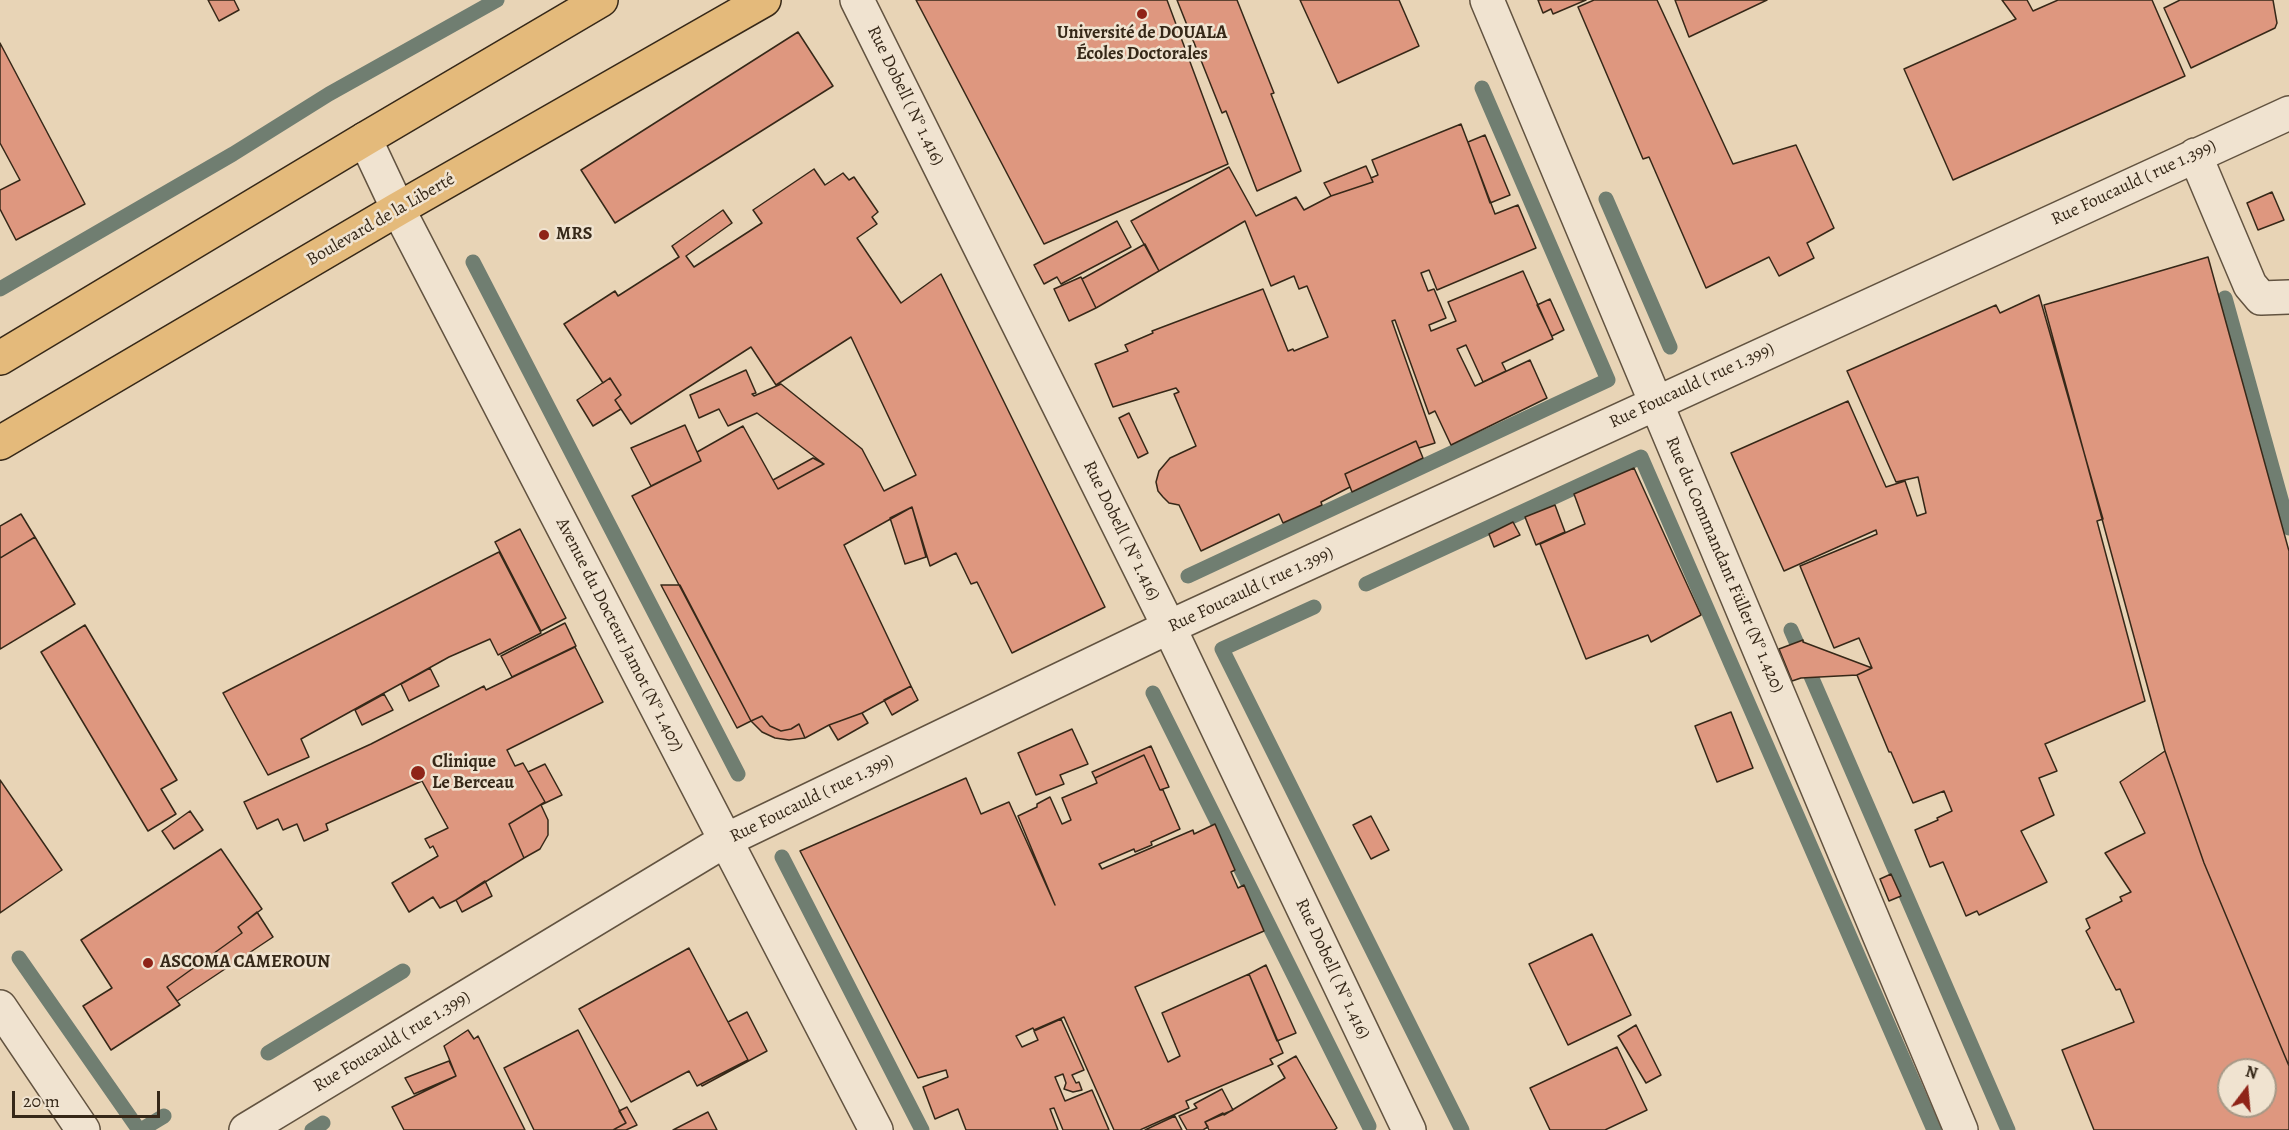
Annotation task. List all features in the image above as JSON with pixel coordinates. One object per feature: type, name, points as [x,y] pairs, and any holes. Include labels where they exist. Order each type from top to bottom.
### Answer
[{"type":"main road","points":[[0,358],[602,0]]},
{"type":"main road","name":"Boulevard de la Liberté","points":[[0,443],[398,209],[764,0]]},
{"type":"street","name":"Rue Dobell ( N° 1.416)","points":[[857,0],[1170,627],[1409,1130]]},
{"type":"street","name":"Rue du Commandant Füller (N° 1.420)","points":[[1487,0],[1961,1130]]},
{"type":"street","name":"Rue Foucauld ( rue 1.399)","points":[[246,1130],[726,840],[1170,627],[2289,112]]},
{"type":"street","name":"Avenue du Docteur Jamot (N° 1.407)","points":[[365,139],[398,209],[876,1130]]},
{"type":"street","points":[[2195,155],[2250,285],[2261,298],[2289,297]]},
{"type":"street","points":[[0,1007],[83,1130]]},
{"type":"building","points":[[208,0],[234,0],[239,10],[219,21]]},
{"type":"building","points":[[916,0],[1167,0],[1228,164],[1044,244]]},
{"type":"building","name":"Université de DOUALA Écoles Doctorales","points":[[1177,0],[1237,0],[1274,93],[1271,94],[1301,171],[1257,191],[1226,111],[1222,113]]},
{"type":"building","points":[[1300,0],[1399,0],[1419,46],[1338,83]]},
{"type":"building","points":[[1538,0],[1586,0],[1553,14],[1551,9],[1543,13]]},
{"type":"building","points":[[1594,0],[1657,0],[1733,164],[1796,145],[1834,228],[1807,243],[1814,258],[1779,276],[1769,257],[1706,288],[1649,157],[1643,159],[1578,7]]},
{"type":"building","points":[[1675,0],[1767,0],[1689,37]]},
{"type":"building","points":[[2002,0],[2027,0],[2033,11],[2058,0],[2152,0],[2185,76],[1953,180],[1904,69],[2016,19]]},
{"type":"building","points":[[2180,0],[2273,0],[2277,23],[2275,28],[2191,68],[2164,8]]},
{"type":"building","points":[[798,32],[833,86],[615,223],[581,170]]},
{"type":"building","points":[[0,43],[85,204],[16,240],[0,209],[0,190],[20,180],[0,143]]},
{"type":"building","points":[[1461,124],[1495,214],[1518,205],[1536,248],[1437,290],[1429,270],[1421,273],[1428,291],[1434,289],[1446,318],[1429,325],[1431,331],[1456,321],[1448,302],[1523,271],[1553,339],[1502,363],[1506,371],[1483,382],[1466,345],[1457,349],[1475,386],[1530,360],[1547,398],[1451,445],[1435,411],[1429,414],[1395,320],[1392,321],[1435,443],[1419,448],[1416,441],[1345,474],[1350,487],[1321,502],[1322,505],[1283,523],[1279,514],[1201,551],[1179,505],[1169,503],[1163,497],[1158,491],[1156,482],[1159,471],[1170,458],[1196,446],[1174,394],[1179,392],[1176,388],[1113,407],[1095,364],[1128,351],[1125,345],[1153,333],[1152,331],[1263,289],[1288,351],[1293,349],[1294,351],[1328,337],[1307,286],[1299,289],[1294,276],[1271,286],[1245,221],[1159,271],[1131,221],[1229,167],[1256,216],[1296,197],[1304,210],[1331,196],[1373,182],[1371,178],[1378,175],[1372,160]]},
{"type":"building","points":[[1485,135],[1510,195],[1490,203],[1468,142]]},
{"type":"building","points":[[1366,166],[1373,182],[1331,196],[1324,183]]},
{"type":"building","points":[[814,169],[825,185],[843,173],[849,180],[854,177],[878,212],[872,217],[877,224],[857,238],[901,303],[941,274],[1105,607],[1012,653],[977,582],[971,584],[956,553],[930,566],[912,507],[844,545],[911,686],[862,713],[829,725],[805,738],[799,724],[781,731],[770,726],[762,716],[751,721],[632,496],[701,461],[697,452],[743,426],[778,489],[824,464],[757,413],[728,426],[719,409],[699,418],[690,395],[746,370],[756,393],[752,394],[754,396],[781,384],[862,449],[884,491],[916,475],[851,337],[776,385],[751,347],[631,424],[615,400],[621,395],[610,378],[603,383],[564,324],[615,291],[618,296],[679,257],[672,246],[723,210],[732,223],[686,256],[694,267],[762,223],[753,210]]},
{"type":"building","points":[[2272,192],[2284,220],[2258,230],[2247,203]]},
{"type":"building","points":[[1117,221],[1131,247],[1061,284],[1057,277],[1044,284],[1034,265]]},
{"type":"building","points":[[1145,244],[1159,271],[1096,308],[1082,279]]},
{"type":"building","points":[[2208,257],[2289,551],[2289,1066],[2204,863],[2165,751],[2044,305]]},
{"type":"building","points":[[1081,277],[1096,308],[1069,321],[1054,289]]},
{"type":"building","points":[[2039,295],[2103,519],[2097,521],[2145,701],[2045,744],[2057,771],[2039,778],[2054,815],[2021,831],[2047,882],[1979,915],[1977,911],[1966,916],[1943,862],[1930,867],[1915,830],[1952,811],[1944,791],[1913,803],[1857,675],[1872,668],[1859,638],[1834,648],[1800,566],[1877,534],[1876,530],[1784,571],[1731,453],[1848,401],[1886,487],[1905,481],[1917,516],[1926,513],[1918,477],[1896,482],[1847,371],[1996,305],[2000,313]]},
{"type":"building","points":[[1550,299],[1564,330],[1552,336],[1537,305]]},
{"type":"building","points":[[610,378],[621,395],[615,400],[621,409],[593,426],[577,400]]},
{"type":"building","points":[[1129,413],[1148,453],[1138,458],[1119,418]]},
{"type":"building","points":[[685,425],[701,461],[651,486],[631,448]]},
{"type":"building","points":[[1416,441],[1423,458],[1352,492],[1345,474]]},
{"type":"building","points":[[813,458],[824,464],[778,489],[773,480]]},
{"type":"building","points":[[1634,468],[1701,615],[1651,642],[1648,635],[1586,659],[1540,544],[1585,524],[1574,494]]},
{"type":"building","points":[[1555,505],[1565,532],[1536,545],[1525,517]]},
{"type":"building","points":[[912,507],[926,557],[905,564],[890,518]]},
{"type":"building","points":[[21,514],[35,537],[0,558],[0,526]]},
{"type":"building","points":[[1513,522],[1520,535],[1494,547],[1489,534]]},
{"type":"building","points":[[520,529],[566,618],[541,631],[495,542]]},
{"type":"building","points":[[35,537],[75,604],[0,649],[0,558]]},
{"type":"building","points":[[499,552],[541,633],[498,655],[490,639],[449,657],[301,739],[309,757],[268,775],[223,693]]},
{"type":"building","points":[[661,585],[680,585],[751,721],[737,728]]},
{"type":"building","points":[[565,623],[576,646],[512,677],[501,656]]},
{"type":"building","points":[[85,625],[177,780],[161,789],[176,814],[148,831],[41,652]]},
{"type":"building","points":[[1803,640],[1803,642],[1872,668],[1857,675],[1801,678],[1792,681],[1779,649]]},
{"type":"building","name":"Clinique Le Berceau","points":[[575,647],[603,702],[507,750],[515,766],[523,763],[545,802],[509,824],[524,858],[456,900],[440,908],[433,897],[409,912],[392,883],[438,856],[433,846],[430,848],[425,839],[448,828],[422,781],[326,824],[328,830],[304,841],[297,824],[283,830],[278,819],[257,829],[244,802],[371,744],[484,686],[486,690]]},
{"type":"building","points":[[430,668],[439,686],[409,701],[401,684]]},
{"type":"building","points":[[911,686],[918,700],[892,715],[884,700]]},
{"type":"building","points":[[384,694],[393,710],[362,725],[355,710]]},
{"type":"building","points":[[1731,712],[1753,768],[1717,782],[1695,726]]},
{"type":"building","points":[[862,713],[868,723],[838,740],[829,725]]},
{"type":"building","points":[[762,716],[770,726],[781,731],[799,724],[805,738],[789,740],[775,738],[762,732],[751,721]]},
{"type":"building","points":[[1072,729],[1088,764],[1060,775],[1064,784],[1036,795],[1018,753]]},
{"type":"building","points":[[1151,746],[1169,787],[1160,790],[1144,755],[1095,778],[1092,772]]},
{"type":"building","points":[[2165,751],[2204,863],[2289,1066],[2289,1130],[2094,1130],[2062,1050],[2134,1022],[2120,989],[2116,990],[2086,931],[2090,928],[2086,919],[2122,901],[2120,897],[2131,892],[2105,853],[2145,833],[2120,782]]},
{"type":"building","points":[[1144,755],[1180,829],[1151,842],[1152,845],[1135,852],[1134,849],[1099,864],[1102,869],[1193,830],[1194,834],[1215,824],[1235,870],[1231,872],[1238,888],[1244,885],[1264,931],[1135,987],[1168,1062],[1180,1056],[1162,1013],[1249,974],[1283,1053],[1270,1059],[1273,1064],[1186,1101],[1189,1108],[1140,1130],[1114,1130],[1064,1017],[1016,1036],[1022,1047],[1038,1040],[1034,1031],[1061,1019],[1084,1070],[1072,1075],[1076,1083],[1079,1082],[1082,1090],[1073,1092],[1064,1089],[1066,1083],[1063,1074],[1055,1077],[1065,1101],[1092,1090],[1109,1130],[1063,1130],[1054,1108],[1050,1109],[1058,1130],[966,1130],[958,1109],[935,1119],[923,1087],[948,1077],[946,1070],[918,1078],[800,851],[966,778],[981,814],[1009,802],[1055,905],[1018,816],[1037,807],[1037,804],[1050,797],[1062,824],[1071,820],[1062,798],[1097,783],[1095,778]]},
{"type":"building","points":[[545,764],[562,795],[541,805],[548,820],[548,835],[540,849],[524,858],[509,824],[545,802],[528,772]]},
{"type":"building","points":[[0,780],[62,870],[0,913]]},
{"type":"building","points":[[190,811],[203,830],[174,849],[162,831]]},
{"type":"building","points":[[1371,816],[1389,850],[1371,859],[1353,825]]},
{"type":"building","name":"ASCOMA CAMEROUN","points":[[221,849],[262,909],[238,927],[242,933],[167,987],[180,1005],[111,1050],[83,1006],[112,988],[81,940]]},
{"type":"building","points":[[1891,874],[1901,896],[1889,901],[1880,879]]},
{"type":"building","points":[[485,881],[492,896],[462,912],[456,900]]},
{"type":"building","points":[[257,912],[273,937],[177,1001],[167,987],[242,933],[238,927]]},
{"type":"building","points":[[1592,934],[1631,1015],[1568,1045],[1529,964]]},
{"type":"building","points":[[689,948],[748,1060],[697,1086],[689,1071],[631,1102],[579,1009]]},
{"type":"building","points":[[1266,965],[1296,1033],[1277,1041],[1249,974]]},
{"type":"building","points":[[747,1012],[767,1051],[702,1086],[701,1084],[748,1060],[728,1022]]},
{"type":"building","points":[[1636,1025],[1661,1075],[1646,1083],[1618,1036]]},
{"type":"building","points":[[468,1030],[474,1039],[478,1036],[525,1130],[404,1130],[392,1107],[456,1076],[444,1046]]},
{"type":"building","points":[[578,1030],[626,1123],[613,1130],[534,1130],[504,1068]]},
{"type":"building","points":[[1617,1047],[1647,1110],[1605,1130],[1550,1130],[1530,1088]]},
{"type":"building","points":[[1296,1056],[1337,1128],[1334,1130],[1209,1130],[1205,1122],[1223,1113],[1224,1115],[1285,1078],[1278,1066]]},
{"type":"building","points":[[449,1061],[456,1076],[414,1094],[405,1078]]},
{"type":"building","points":[[1222,1089],[1233,1110],[1205,1122],[1208,1127],[1203,1130],[1187,1130],[1179,1116],[1197,1108],[1194,1104]]},
{"type":"building","points":[[627,1107],[637,1125],[626,1130],[613,1130],[626,1123],[619,1111]]},
{"type":"building","points":[[708,1112],[717,1130],[673,1130]]},
{"type":"building","points":[[1175,1116],[1182,1130],[1145,1130]]},
{"type":"waterway","points":[[0,289],[233,154],[329,94],[497,0]]},
{"type":"waterway","points":[[1188,576],[1608,380],[1482,88]]},
{"type":"waterway","points":[[1606,199],[1670,347]]},
{"type":"waterway","points":[[473,262],[738,774]]},
{"type":"waterway","points":[[2225,298],[2289,528]]},
{"type":"waterway","points":[[1366,584],[1641,457],[1934,1130]]},
{"type":"waterway","points":[[1314,607],[1222,649],[1462,1130]]},
{"type":"waterway","points":[[1791,630],[2008,1130]]},
{"type":"waterway","points":[[1153,693],[1369,1126]]},
{"type":"waterway","points":[[782,857],[922,1130]]},
{"type":"waterway","points":[[19,958],[139,1130]]},
{"type":"waterway","points":[[268,1053],[403,971]]},
{"type":"waterway","points":[[141,1130],[164,1116]]},
{"type":"waterway","points":[[312,1130],[323,1123]]},
{"type":"place","name":"Université de DOUALA Écoles Doctorales","points":[[1142,14]]},
{"type":"place","name":"MRS","points":[[544,235]]},
{"type":"place","name":"Clinique Le Berceau","points":[[418,773]]},
{"type":"place","name":"ASCOMA CAMEROUN","points":[[148,963]]}]
